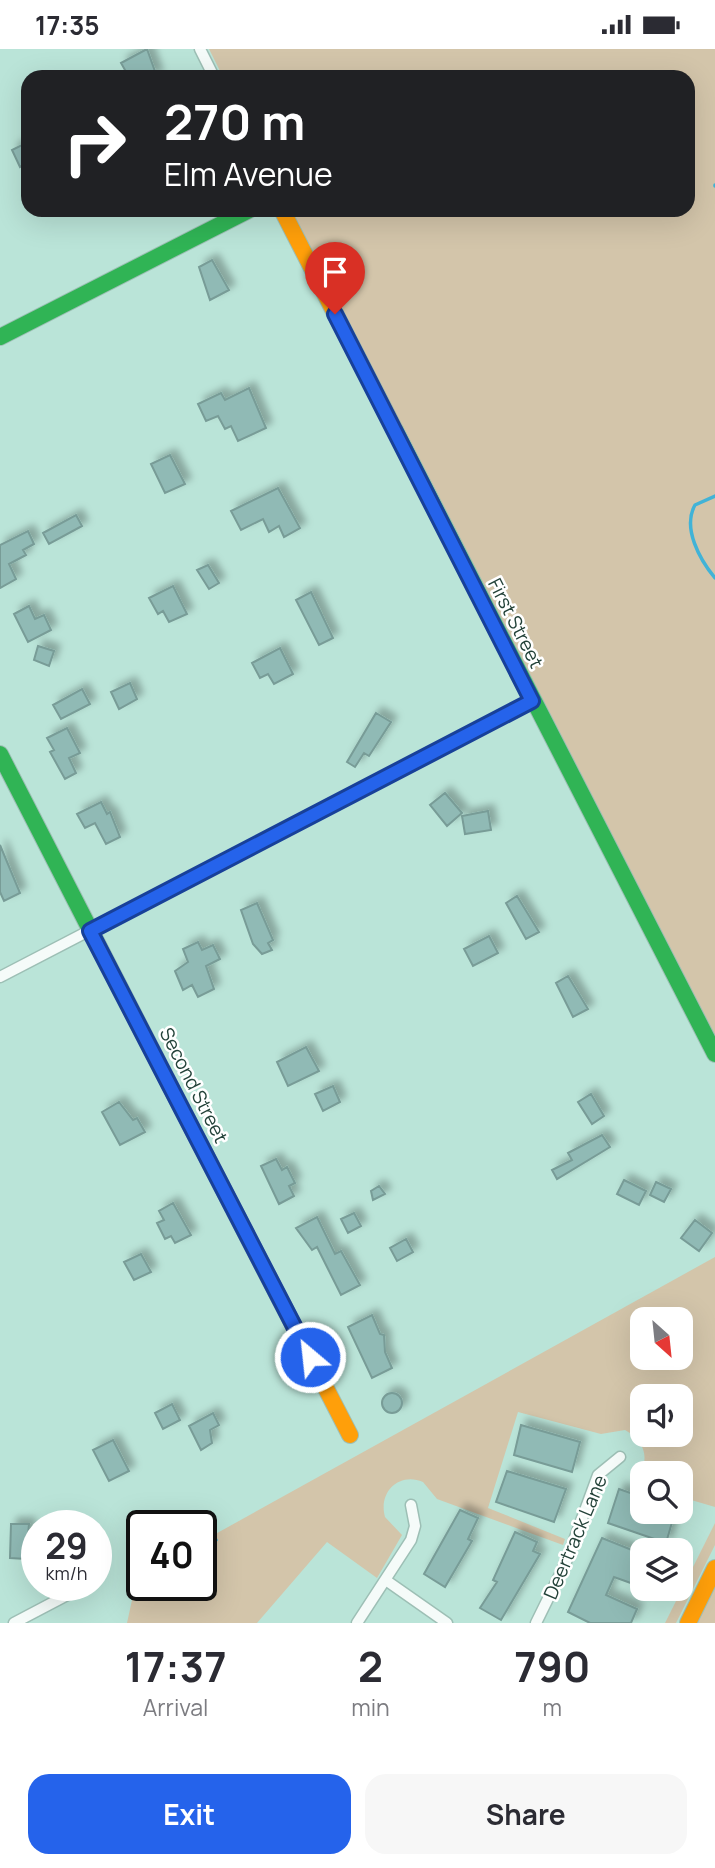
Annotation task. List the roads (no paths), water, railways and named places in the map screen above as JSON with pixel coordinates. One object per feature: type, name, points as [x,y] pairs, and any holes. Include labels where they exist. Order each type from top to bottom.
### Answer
[{"type":"street","points":[[200,49],[210,70]]},
{"type":"street","points":[[0,337],[235,217]]},
{"type":"street","name":"First Street","points":[[286,217],[715,1054]]},
{"type":"street","points":[[0,977],[532,701]]},
{"type":"street","name":"Second Street","points":[[0,754],[350,1435]]},
{"type":"street","name":"Deertrack Lane","points":[[536,1623],[566,1562],[598,1475],[620,1457]]},
{"type":"street","points":[[357,1623],[387,1581],[414,1535],[411,1505]]},
{"type":"street","points":[[688,1623],[715,1568]]},
{"type":"street","points":[[387,1581],[447,1623]]},
{"type":"street","points":[[14,1623],[56,1601]]},
{"type":"waterway","points":[[715,496],[695,505],[691,524],[694,543],[715,578]]}]
